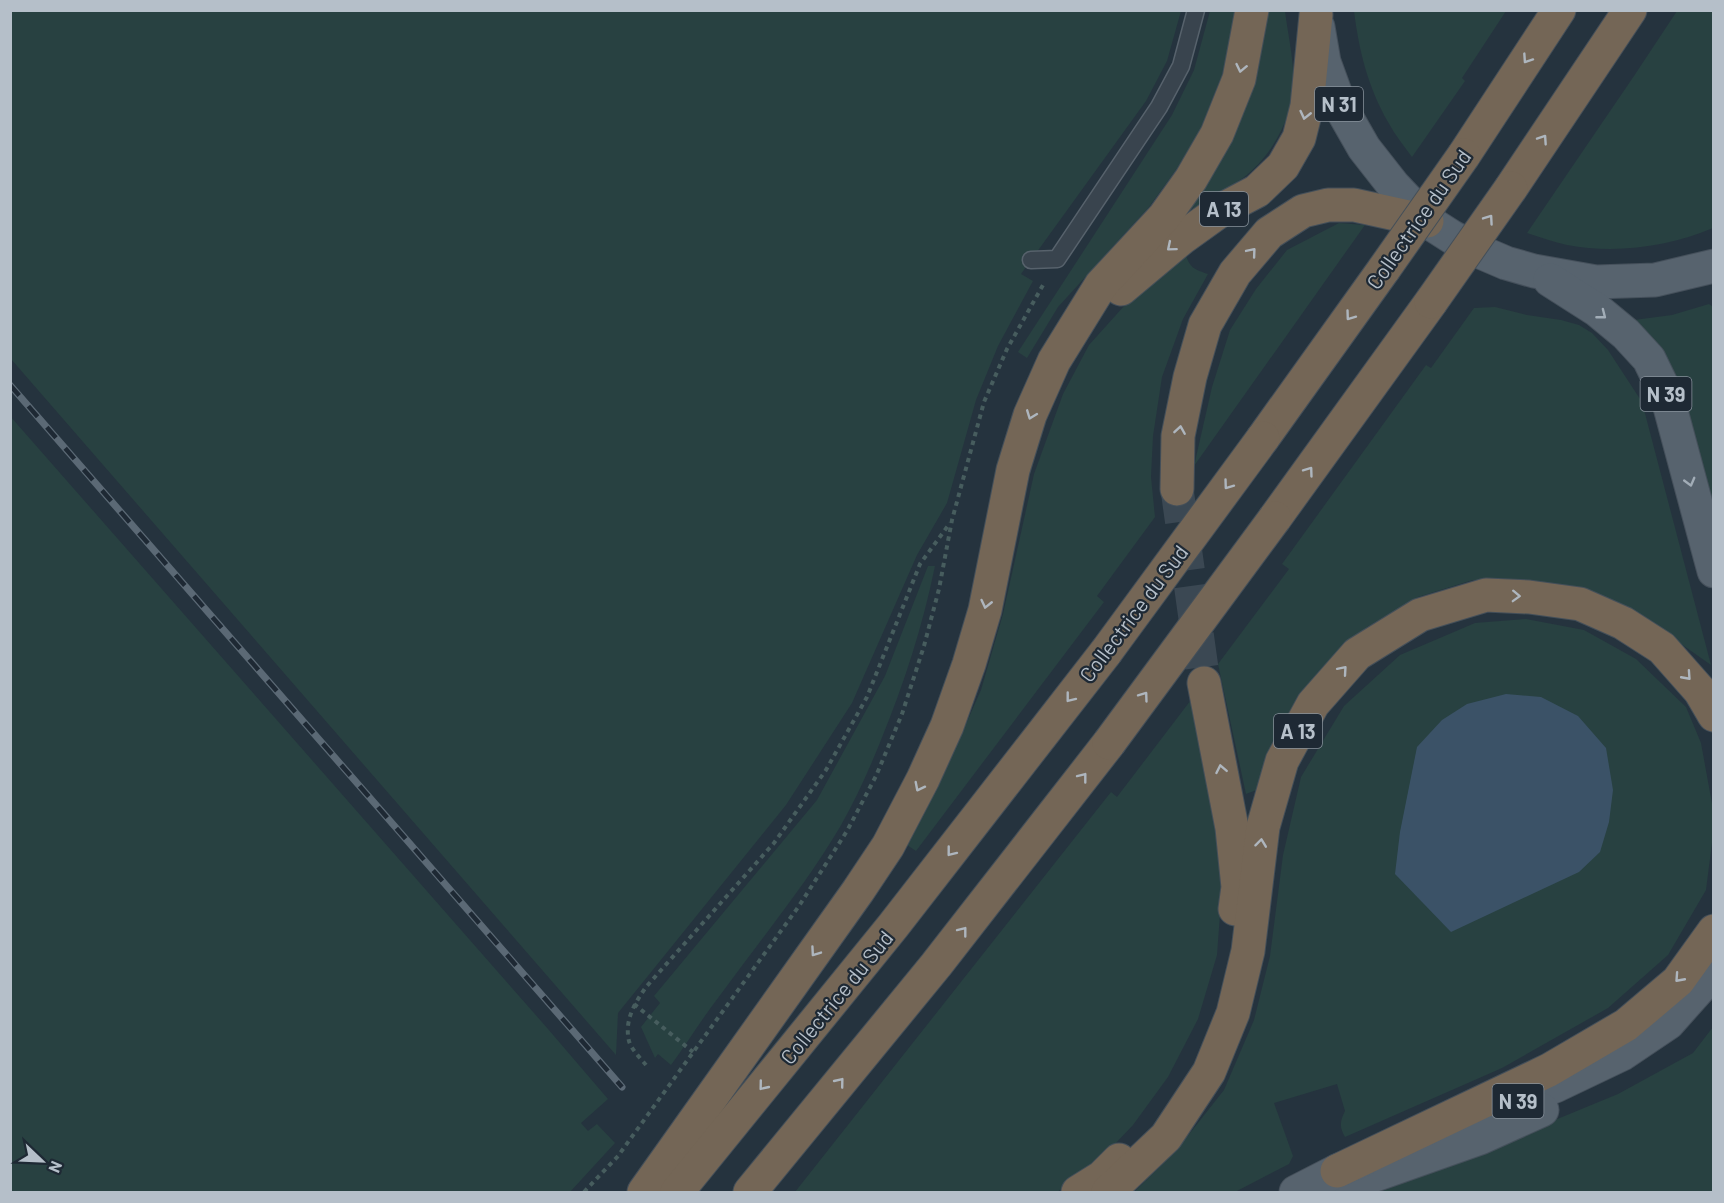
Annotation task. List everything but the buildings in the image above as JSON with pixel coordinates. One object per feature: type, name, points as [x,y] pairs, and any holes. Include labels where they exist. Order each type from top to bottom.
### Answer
[{"type":"highway","name":"A 13","points":[[644,1192],[858,891],[888,846],[924,779],[947,726],[985,610],[1013,470],[1030,415],[1054,361],[1101,285],[1164,217],[1191,179],[1217,134],[1239,80],[1252,10]]},
{"type":"highway","name":"Collectrice du Sud","points":[[677,1192],[893,926],[1106,652],[1384,269],[1464,154],[1559,10]]},
{"type":"highway","points":[[750,1192],[936,964],[1109,743],[1431,302],[1511,188],[1630,10]]},
{"type":"highway","name":"A 13","points":[[1054,361],[1112,296],[1182,238],[1221,210],[1257,192],[1283,166],[1299,138],[1307,106],[1316,13]]},
{"type":"highway","name":"A 13","points":[[1177,489],[1178,436],[1190,377],[1205,325],[1235,273],[1269,232],[1303,211],[1328,205],[1354,205],[1427,221]]},
{"type":"highway","name":"A 13","points":[[1108,1192],[1166,1137],[1209,1072],[1233,1013],[1248,951],[1263,827],[1282,761],[1313,704],[1357,654],[1420,615],[1486,595],[1529,597],[1580,604],[1623,623],[1662,648],[1700,691],[1713,716]]},
{"type":"highway","points":[[1078,1192],[1102,1177],[1144,1135],[1186,1084],[1214,1023],[1231,954],[1238,887],[1232,828],[1204,682]]},
{"type":"highway","points":[[1331,1182],[1549,1070],[1626,1025],[1678,981],[1713,932]]},
{"type":"main road","name":"N 31","points":[[1316,13],[1324,62],[1340,106],[1364,148],[1393,185],[1427,221],[1452,237],[1506,263],[1596,282],[1655,280],[1713,266]]},
{"type":"main road","name":"N 39","points":[[1536,271],[1597,310],[1626,334],[1649,359],[1667,396],[1713,571]]},
{"type":"main road","name":"N 39","points":[[1331,1182],[1555,1086],[1622,1054],[1668,1023],[1709,977],[1713,969]]},
{"type":"main road","name":"N 39","points":[[1296,1192],[1480,1138],[1618,1075],[1671,1043],[1713,1001]]},
{"type":"lane","points":[[1031,260],[1057,260],[1159,107],[1181,66],[1196,10]]},
{"type":"path","points":[[584,1192],[618,1156],[798,906],[847,831],[876,776],[902,714],[924,646],[939,589],[952,520],[984,402],[1007,349],[1057,260]]},
{"type":"path","points":[[646,1065],[629,1043],[629,1021],[634,1004],[646,987],[774,843],[826,770],[867,697],[920,564],[952,520]]},
{"type":"path","points":[[634,1004],[693,1052]]},
{"type":"green space","points":[[10,11],[1181,11],[1167,61],[1146,101],[1021,274],[1033,281],[998,346],[976,400],[947,503],[917,555],[852,703],[786,805],[618,1013],[616,1055],[11,359]]},
{"type":"green space","points":[[1210,11],[1236,11],[1222,75],[1201,128],[1178,167],[1149,207],[1058,307],[1027,358],[1018,352],[1172,115],[1194,70]]},
{"type":"green space","points":[[1264,11],[1285,11],[1293,77],[1292,97],[1286,120],[1275,142],[1252,170],[1236,183],[1184,214]]},
{"type":"green space","points":[[1354,11],[1506,11],[1462,78],[1465,81],[1412,157],[1391,127],[1375,96],[1362,54]]},
{"type":"green space","points":[[1677,11],[1713,11],[1713,228],[1678,240],[1623,249],[1567,245],[1527,233],[1634,76]]},
{"type":"green space","points":[[1339,223],[1365,225],[1194,466],[1212,387],[1230,330],[1256,289],[1287,250]]},
{"type":"green space","points":[[1185,252],[1192,267],[1208,274],[1183,319],[1162,377],[1153,436],[1151,477],[1155,517],[1097,596],[1104,602],[916,851],[904,843],[939,785],[981,690],[1003,614],[1034,474],[1063,394],[1089,345],[1134,295]]},
{"type":"green space","points":[[1709,304],[1713,307],[1713,498],[1708,499],[1634,320],[1672,315]]},
{"type":"green space","points":[[1495,307],[1561,320],[1579,325],[1592,333],[1608,350],[1642,402],[1711,665],[1664,632],[1569,586],[1519,580],[1473,580],[1418,597],[1367,627],[1318,672],[1285,724],[1259,789],[1246,794],[1218,664],[1289,569],[1282,564],[1426,365],[1431,368],[1474,308]]},
{"type":"green space","points":[[10,416],[608,1099],[581,1123],[588,1131],[597,1124],[615,1143],[570,1192],[11,1192]]},
{"type":"green space","points":[[928,566],[935,566],[919,632],[905,676],[872,762],[846,816],[798,891],[714,1003],[671,1065],[658,1054],[655,1058],[641,1027],[660,1003],[654,996],[817,800],[885,676]]},
{"type":"green space","points":[[1526,619],[1584,630],[1636,659],[1686,707],[1701,743],[1713,809],[1713,835],[1706,890],[1668,955],[1608,1008],[1502,1068],[1345,1137],[1341,1124],[1345,1111],[1337,1084],[1274,1103],[1293,1156],[1289,1164],[1235,1192],[1134,1192],[1175,1152],[1224,1090],[1254,1020],[1270,956],[1283,855],[1301,777],[1344,706],[1400,655],[1475,623]]},
{"type":"green space","points":[[1194,696],[1217,830],[1222,887],[1217,955],[1198,1019],[1168,1077],[1133,1125],[1094,1166],[1057,1192],[795,1192],[1111,792],[1117,797]]},
{"type":"green space","points":[[1713,1027],[1713,1192],[1380,1192],[1618,1094],[1693,1053]]},
{"type":"water","points":[[1506,694],[1541,697],[1578,716],[1606,748],[1613,790],[1609,822],[1600,852],[1579,872],[1451,932],[1395,874],[1400,832],[1417,747],[1442,720],[1467,704]]},
{"type":"tunnel","points":[[1177,489],[1204,683]]},
{"type":"railway","points":[[10,385],[622,1087]]}]
